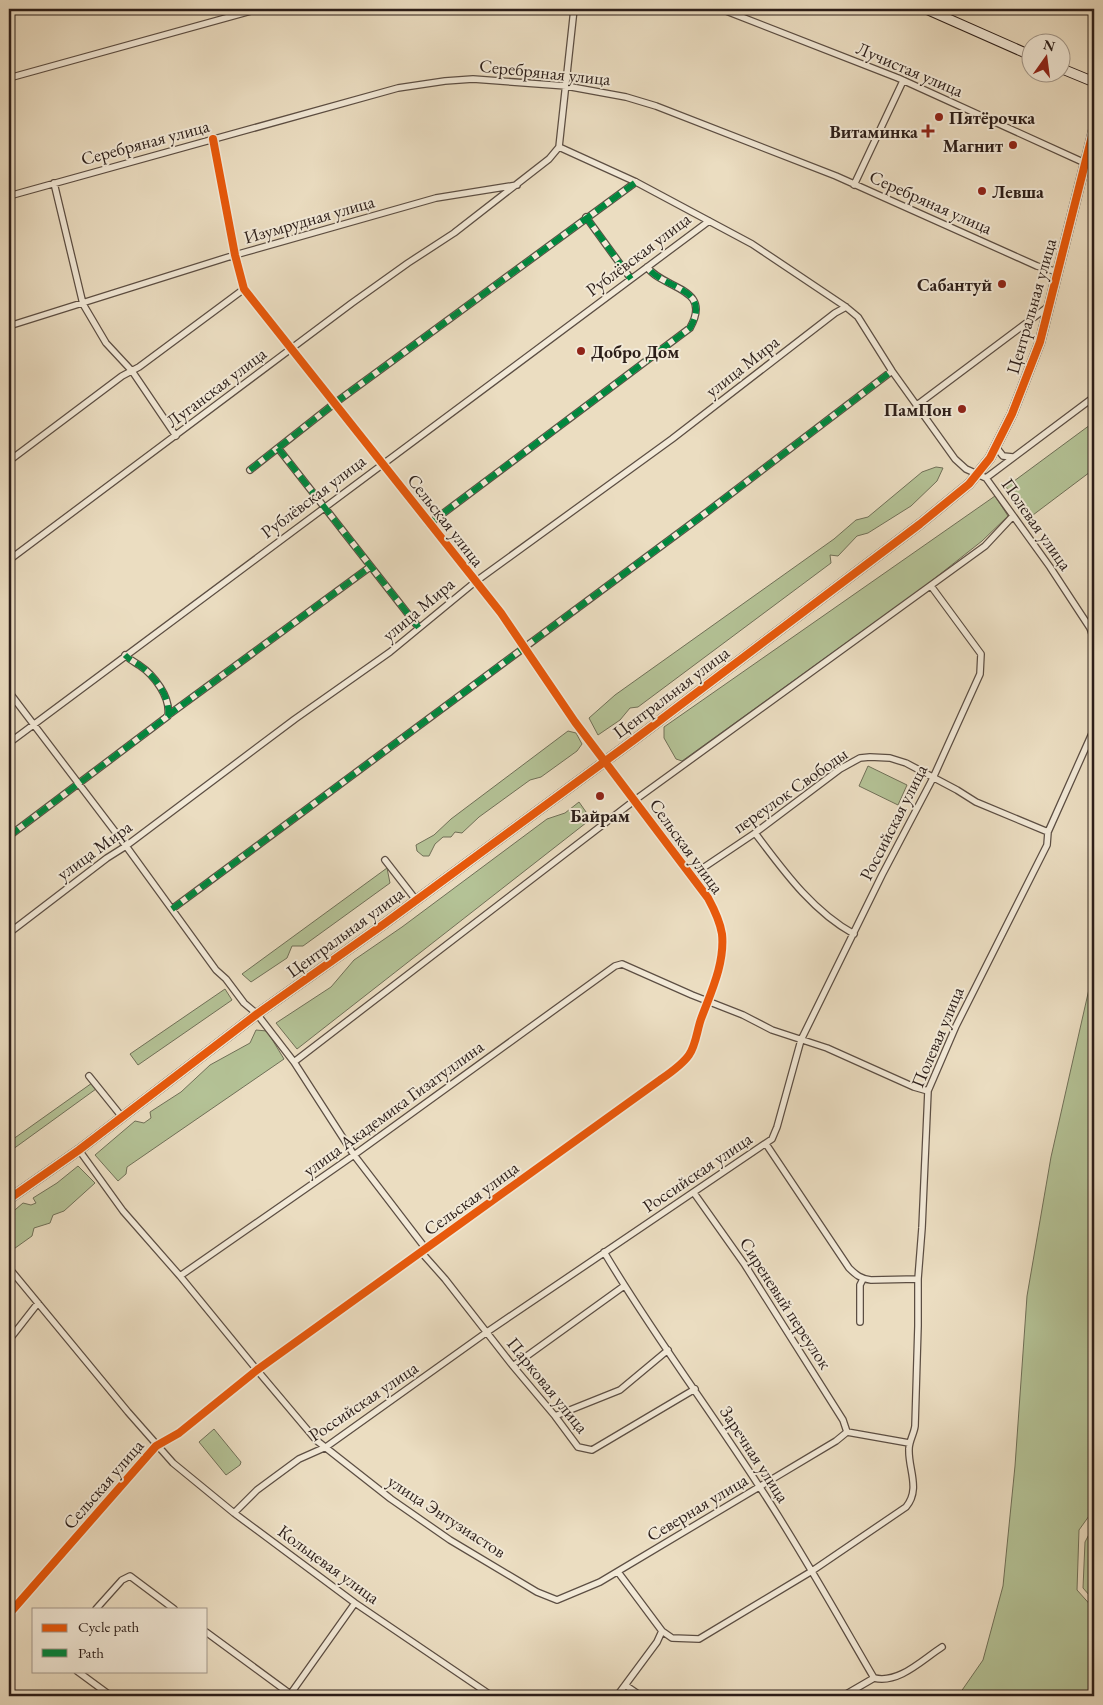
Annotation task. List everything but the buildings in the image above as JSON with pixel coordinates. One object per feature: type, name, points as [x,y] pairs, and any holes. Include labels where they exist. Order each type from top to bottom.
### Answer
[{"type":"street","points":[[9,78],[258,9]]},
{"type":"street","points":[[574,9],[559,147],[636,182],[752,244],[846,307],[858,317],[892,371],[955,459],[966,469],[982,476],[1013,457],[1094,397]]},
{"type":"street","name":"Лучистая улица","points":[[721,9],[903,81],[1085,163]]},
{"type":"street","points":[[926,9],[1020,51]]},
{"type":"street","points":[[1070,72],[1094,82]]},
{"type":"street","name":"Серебряная улица","points":[[9,196],[398,88],[473,79],[566,86],[626,97],[656,106],[743,139],[854,185],[1036,266],[1058,272]]},
{"type":"street","points":[[854,185],[903,81]]},
{"type":"street","name":"Центральная улица","points":[[9,1199],[79,1150],[257,1014],[605,761],[982,476],[1012,414],[1040,342],[1094,128]]},
{"type":"street","name":"Сельская улица","points":[[9,1614],[156,1446],[179,1433],[257,1370],[660,1080],[685,1060],[692,1050],[720,963],[722,932],[716,913],[708,898],[574,722],[501,613],[335,403],[290,350],[244,289],[213,139]]},
{"type":"street","name":"Луганская улица","points":[[9,560],[408,263],[454,233],[518,185],[555,154],[559,147]]},
{"type":"street","points":[[250,470],[335,403],[636,182]]},
{"type":"street","points":[[54,183],[83,304],[106,343],[132,371],[176,436]]},
{"type":"street","name":"Изумрудная улица","points":[[9,326],[236,256],[436,198],[518,185]]},
{"type":"street","points":[[586,217],[631,279]]},
{"type":"street","name":"Рублёвская улица","points":[[9,743],[709,221]]},
{"type":"street","points":[[430,524],[690,328],[695,315],[696,307],[694,300],[675,286],[651,273],[647,267]]},
{"type":"street","points":[[9,462],[122,376],[132,371],[244,289]]},
{"type":"street","points":[[917,405],[1049,306]]},
{"type":"street","name":"улица Мира","points":[[9,933],[295,719],[390,652],[475,582],[672,439],[835,313],[846,307]]},
{"type":"street","points":[[172,909],[715,506],[892,371]]},
{"type":"street","points":[[996,447],[1003,456],[1013,457]]},
{"type":"street","points":[[278,448],[419,628]]},
{"type":"street","name":"Полевая улица","points":[[982,476],[1050,566],[1090,628],[1094,640]]},
{"type":"street","points":[[294,1062],[634,800],[985,546],[1013,516]]},
{"type":"street","points":[[9,836],[79,785],[167,716],[370,567]]},
{"type":"street","name":"Российская улица","points":[[234,1513],[257,1490],[299,1459],[326,1447],[487,1332],[772,1139],[801,1040],[933,778],[980,674],[981,654],[931,586]]},
{"type":"street","points":[[126,656],[140,666],[160,687],[169,710],[167,716]]},
{"type":"street","name":"Парковая улица","points":[[9,692],[126,846],[216,970],[226,979],[244,1003],[257,1014],[294,1062],[354,1155],[423,1250],[578,1447],[592,1450],[695,1389]]},
{"type":"street","name":"Полевая улица","points":[[909,1443],[914,1434],[915,1426],[918,1279],[928,1091],[956,1026],[1047,846],[1048,832],[1094,730]]},
{"type":"street","name":"переулок Свободы","points":[[692,876],[840,769],[860,758],[890,758],[906,763],[976,802],[1048,832]]},
{"type":"street","points":[[755,832],[786,874],[808,899],[845,930],[854,934]]},
{"type":"street","points":[[385,860],[416,900]]},
{"type":"street","name":"улица Академика Гизатуллина","points":[[180,1276],[354,1155],[615,966],[622,964],[692,995],[708,1000]]},
{"type":"street","points":[[708,1000],[772,1030],[828,1048],[898,1081],[928,1091]]},
{"type":"street","points":[[89,1076],[122,1117]]},
{"type":"street","points":[[766,1144],[855,1275],[863,1279],[918,1279]]},
{"type":"street","name":"улица Энтузиастов","points":[[79,1150],[123,1212],[180,1276],[316,1440],[391,1499],[450,1540],[537,1592],[558,1600]]},
{"type":"street","name":"Сиреневый переулок","points":[[694,1193],[745,1265],[843,1420],[847,1432]]},
{"type":"street","name":"Заречная улица","points":[[604,1252],[624,1286],[760,1487],[812,1571],[874,1678]]},
{"type":"street","name":"Кольцевая улица","points":[[9,1268],[156,1446],[173,1463],[234,1513],[355,1603],[492,1696]]},
{"type":"street","points":[[860,1322],[860,1285],[863,1279]]},
{"type":"street","points":[[513,1366],[624,1286]]},
{"type":"street","points":[[9,1340],[38,1303]]},
{"type":"street","points":[[555,1416],[620,1390],[668,1350]]},
{"type":"street","points":[[618,1572],[662,1631],[672,1638],[699,1639],[812,1571],[906,1507],[911,1501],[913,1479],[909,1443],[847,1432]]},
{"type":"street","name":"Северная улица","points":[[558,1600],[618,1572],[836,1441],[847,1432]]},
{"type":"street","points":[[97,1608],[122,1580],[130,1576],[173,1608]]},
{"type":"street","points":[[208,1634],[291,1696],[355,1603]]},
{"type":"street","points":[[617,1696],[657,1642],[662,1631]]},
{"type":"street","points":[[843,1696],[874,1678],[884,1680],[896,1677],[942,1647]]},
{"type":"street","points":[[77,1672],[112,1696]]},
{"type":"street","points":[[625,1685],[641,1696]]},
{"type":"green space","points":[[1094,422],[1094,469],[1029,518],[1006,487]]},
{"type":"green space","points":[[936,467],[943,468],[937,481],[911,506],[868,533],[857,536],[838,556],[830,555],[831,563],[638,707],[630,708],[620,720],[598,735],[589,718],[615,695],[834,539],[856,520],[868,517],[922,472]]},
{"type":"green space","points":[[995,496],[1008,516],[982,541],[925,586],[682,761],[676,759],[664,738],[664,727]]},
{"type":"green space","points":[[568,731],[576,733],[582,744],[577,751],[541,777],[530,780],[479,817],[462,833],[455,832],[451,837],[443,837],[435,844],[429,856],[423,856],[417,851],[416,845],[434,835],[451,819]]},
{"type":"green space","points":[[868,766],[907,785],[898,805],[859,786]]},
{"type":"green space","points":[[579,802],[591,819],[297,1049],[276,1023],[331,987],[354,960],[402,927],[547,819],[565,813]]},
{"type":"green space","points":[[387,868],[390,883],[303,946],[292,946],[287,958],[251,982],[242,974]]},
{"type":"green space","points":[[1094,967],[1094,1509],[1079,1530],[1077,1590],[1094,1609],[1094,1696],[958,1696],[983,1660],[1003,1586],[1015,1466],[1027,1296],[1051,1157]]},
{"type":"green space","points":[[225,989],[232,1000],[138,1065],[130,1054]]},
{"type":"green space","points":[[256,1030],[267,1031],[284,1059],[127,1167],[126,1174],[118,1181],[95,1155],[135,1121],[144,1123],[151,1118],[150,1112],[181,1092],[210,1065],[250,1043]]},
{"type":"green space","points":[[92,1083],[96,1089],[9,1152],[9,1142]]},
{"type":"green space","points":[[78,1166],[95,1183],[64,1211],[53,1215],[50,1223],[34,1228],[32,1236],[11,1251],[9,1249],[9,1215],[23,1203],[31,1205],[36,1203],[33,1198],[57,1183]]},
{"type":"green space","points":[[214,1429],[241,1462],[240,1465],[226,1475],[199,1442]]},
{"type":"green space","points":[[1094,1525],[1094,1596],[1090,1596],[1083,1588],[1085,1542]]},
{"type":"marked path","points":[[250,470],[335,403],[636,182]]},
{"type":"marked path","points":[[586,217],[631,279]]},
{"type":"marked path","points":[[429,524],[690,328],[695,315],[695,304],[691,297],[655,275],[647,267]]},
{"type":"marked path","points":[[172,909],[707,512],[892,371]]},
{"type":"marked path","points":[[278,448],[419,628]]},
{"type":"marked path","points":[[167,716],[370,567]]},
{"type":"marked path","points":[[9,836],[168,716],[167,701],[156,681],[145,669],[125,655]]},
{"type":"cycle path","points":[[9,1199],[79,1150],[257,1014],[384,924],[634,740],[920,524],[969,484],[990,458],[1012,414],[1040,342],[1094,128]]},
{"type":"cycle path","points":[[9,1614],[156,1446],[179,1433],[257,1370],[668,1075],[686,1059],[693,1047],[721,956],[721,929],[708,898],[575,722],[501,613],[244,289],[235,255],[213,139]]},
{"type":"place","name":"Пятёрочка","points":[[939,117]]},
{"type":"place","name":"Витаминка","points":[[928,131]]},
{"type":"place","name":"Магнит","points":[[1013,145]]},
{"type":"place","name":"Левша","points":[[982,191]]},
{"type":"place","name":"Сабантуй","points":[[1002,284]]},
{"type":"place","name":"Добро Дом","points":[[581,351]]},
{"type":"place","name":"ПамПон","points":[[962,409]]},
{"type":"place","name":"Байрам","points":[[600,796]]}]
